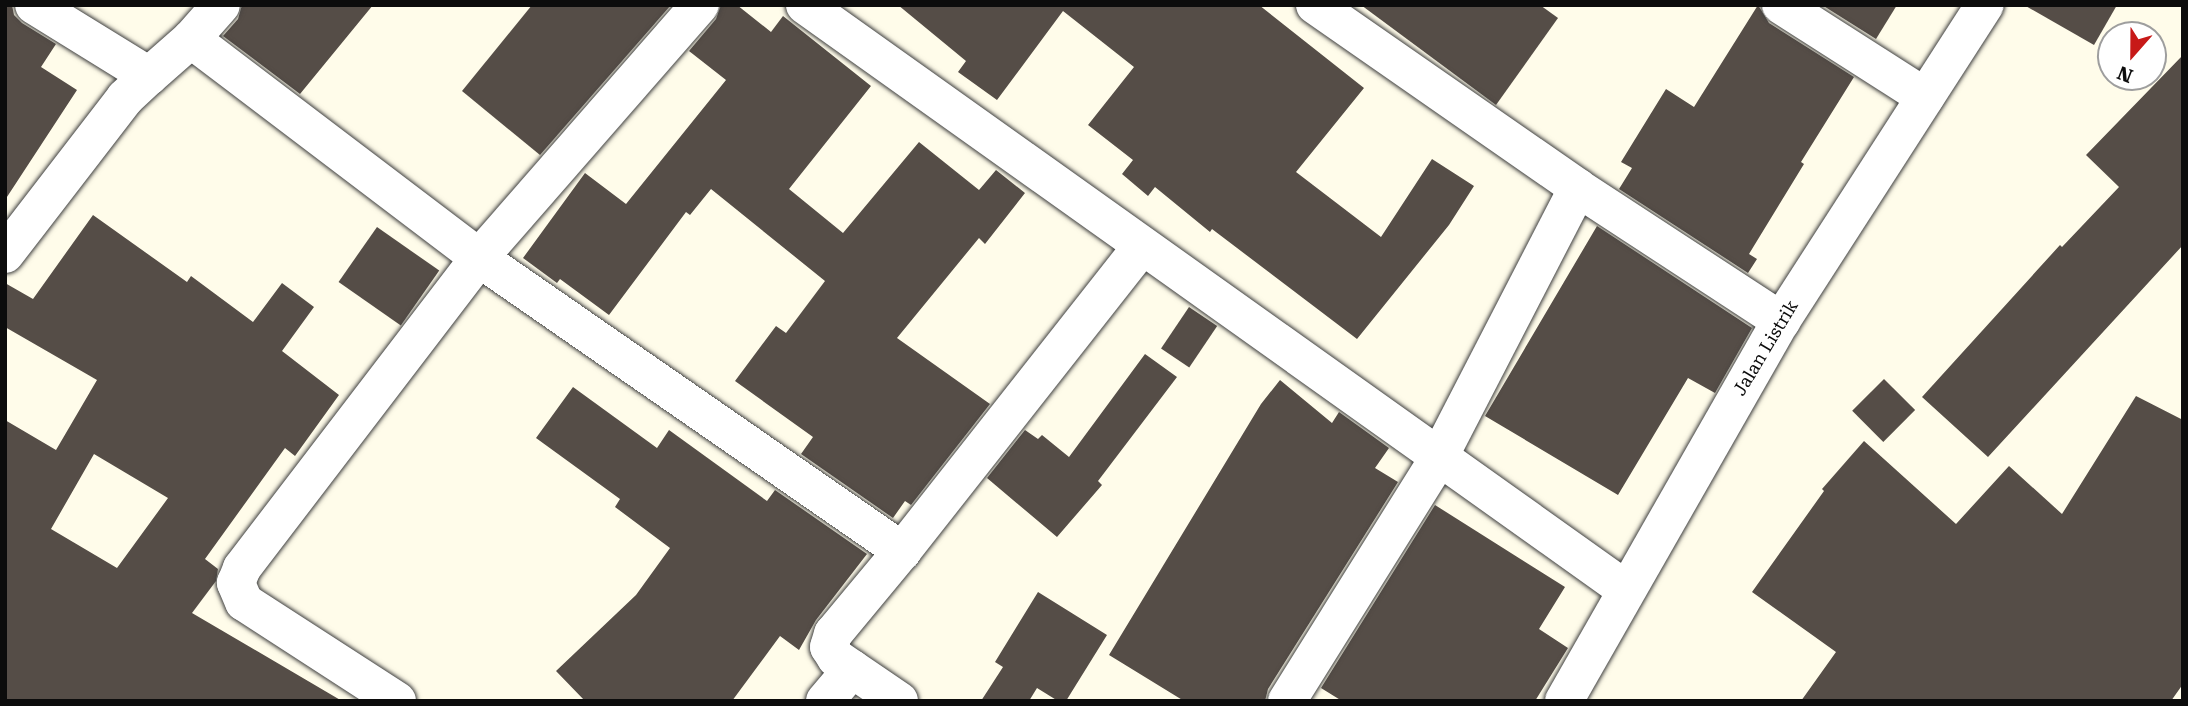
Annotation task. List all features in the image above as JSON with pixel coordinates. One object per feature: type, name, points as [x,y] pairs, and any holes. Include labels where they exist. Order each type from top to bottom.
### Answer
[{"type":"street","points":[[34,5],[149,76]]},
{"type":"street","points":[[5,254],[125,97],[191,39],[221,5]]},
{"type":"street","points":[[397,701],[244,602],[236,583],[242,568],[479,258],[700,5]]},
{"type":"street","points":[[805,5],[1438,459],[1625,589]]},
{"type":"street","points":[[1315,5],[1578,188],[1781,321]]},
{"type":"street","points":[[1781,5],[1925,97]]},
{"type":"street","name":"Jalan Listrik","points":[[1564,701],[1625,589],[1781,321],[1985,5]]},
{"type":"street","points":[[191,39],[479,258],[902,551]]},
{"type":"street","points":[[1287,701],[1438,459],[1578,188]]},
{"type":"street","points":[[898,701],[836,659],[829,647],[833,634],[902,551],[1141,247]]},
{"type":"street","points":[[825,701],[852,669]]},
{"type":"building","points":[[5,5],[12,5],[14,15],[22,23],[56,44],[41,67],[77,90],[5,200]]},
{"type":"building","points":[[242,5],[373,5],[300,94],[223,36],[238,19]]},
{"type":"building","points":[[532,5],[671,5],[540,155],[462,91]]},
{"type":"building","points":[[721,5],[737,5],[771,32],[783,16],[871,86],[789,189],[843,233],[919,142],[979,190],[996,170],[1025,193],[985,244],[979,238],[897,338],[990,404],[911,505],[905,501],[893,518],[801,454],[813,437],[735,381],[776,326],[786,333],[825,281],[711,189],[690,215],[686,212],[609,315],[560,279],[557,283],[523,258],[585,173],[626,204],[726,80],[689,51],[716,19]]},
{"type":"building","points":[[898,5],[1259,5],[1364,88],[1296,172],[1381,237],[1432,159],[1474,186],[1449,225],[1357,339],[1212,229],[1210,232],[1155,187],[1148,196],[1122,174],[1133,160],[1088,125],[1134,67],[1063,11],[997,100],[958,72],[966,61]]},
{"type":"building","points":[[1361,5],[1540,5],[1558,18],[1496,105]]},
{"type":"building","points":[[1758,5],[1769,23],[1854,77],[1801,162],[1804,164],[1749,254],[1757,259],[1748,273],[1619,189],[1632,168],[1621,162],[1666,89],[1694,107]]},
{"type":"building","points":[[1822,5],[1897,5],[1876,39]]},
{"type":"building","points":[[2024,5],[2117,5],[2108,21],[2097,21],[2097,40],[2094,45]]},
{"type":"building","points":[[2183,55],[2183,245],[1988,457],[1922,397],[2060,245],[2062,247],[2119,187],[2086,155],[2148,91],[2167,91],[2167,71]]},
{"type":"building","points":[[93,215],[187,282],[191,276],[253,322],[282,283],[314,307],[282,351],[339,395],[295,456],[285,448],[205,559],[218,569],[216,581],[192,613],[342,701],[5,701],[5,420],[56,450],[97,380],[5,327],[5,283],[33,299]],"holes":[[[94,454],[168,498],[117,568],[51,529]]]},
{"type":"building","points":[[1597,226],[1752,328],[1715,393],[1688,378],[1618,495],[1485,416]]},
{"type":"building","points":[[377,227],[439,271],[401,325],[339,282]]},
{"type":"building","points":[[1189,307],[1217,326],[1189,367],[1161,348]]},
{"type":"building","points":[[1145,354],[1177,377],[1098,481],[1102,485],[1057,537],[987,478],[1025,430],[1038,439],[1042,435],[1069,457]]},
{"type":"building","points":[[1884,379],[1915,410],[1883,442],[1852,411]]},
{"type":"building","points":[[1280,380],[1332,423],[1339,412],[1389,448],[1375,468],[1398,482],[1268,689],[1265,701],[1184,701],[1109,655],[1261,404]]},
{"type":"building","points":[[573,387],[657,448],[669,430],[767,501],[775,490],[867,554],[816,620],[799,650],[780,636],[732,701],[585,701],[556,671],[636,595],[670,548],[615,507],[620,499],[536,438]]},
{"type":"building","points":[[2136,396],[2183,420],[2183,684],[2171,701],[1801,701],[1836,652],[1752,592],[1824,491],[1822,489],[1864,441],[1956,524],[2009,466],[2062,514]]},
{"type":"building","points":[[1435,505],[1565,587],[1539,629],[1568,648],[1535,701],[1342,701],[1321,688]]},
{"type":"building","points":[[1038,592],[1107,635],[1066,701],[1058,701],[1037,688],[1029,701],[981,701],[1003,667],[995,662]]}]
